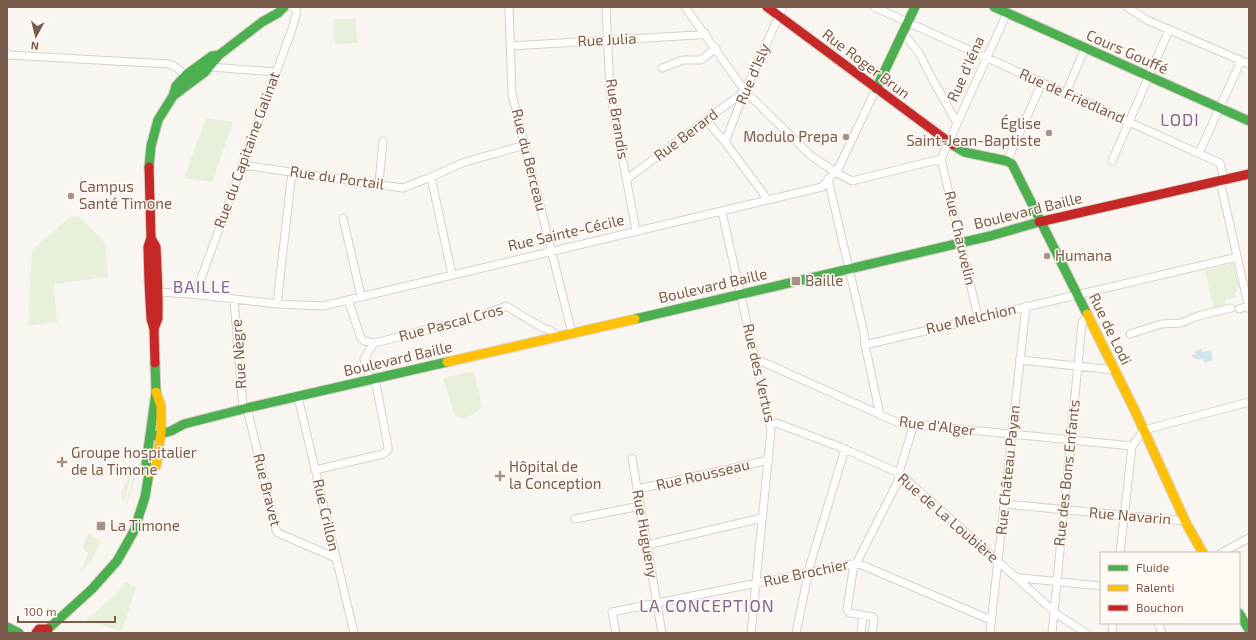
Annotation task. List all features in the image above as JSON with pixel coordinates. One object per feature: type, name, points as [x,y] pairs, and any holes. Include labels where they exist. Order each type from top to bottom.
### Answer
[{"type":"main road","points":[[262,22],[272,7]]},
{"type":"main road","points":[[173,96],[210,67],[219,55],[262,22],[278,13],[284,7]]},
{"type":"main road","name":"Rue Roger Brun","points":[[766,7],[949,142]]},
{"type":"main road","points":[[876,89],[915,7]]},
{"type":"main road","name":"Cours Gouffé","points":[[994,7],[1008,10],[1085,48],[1249,121]]},
{"type":"main road","points":[[36,633],[39,629],[47,631],[92,589],[117,561],[131,536],[139,517],[145,497],[149,473],[156,466],[161,406],[156,392],[154,329],[158,318],[153,292],[156,247],[151,238],[149,168],[151,146],[158,120],[173,96],[176,86],[186,76],[212,56],[219,55]]},
{"type":"main road","points":[[949,142],[964,152],[1007,161]]},
{"type":"main road","name":"Rue de Lodi","points":[[1007,161],[1012,164],[1040,222],[1078,294],[1144,430],[1185,521],[1202,552]]},
{"type":"main road","name":"Boulevard Baille","points":[[149,473],[146,464],[150,437],[158,428],[172,422],[184,424],[373,379],[552,332],[572,333],[1249,174]]},
{"type":"main road","points":[[1240,616],[1249,630]]},
{"type":"main road","points":[[7,626],[19,633]]},
{"type":"street","name":"Rue du Capitaine Galinat","points":[[195,295],[297,14],[296,9],[292,7]]},
{"type":"street","name":"Rue du Berceau","points":[[509,7],[512,94],[572,333]]},
{"type":"street","name":"Rue Brandis","points":[[606,7],[610,91],[636,231]]},
{"type":"street","points":[[685,7],[716,48],[745,91],[810,155],[835,172],[852,181],[941,159],[949,142]]},
{"type":"street","name":"Rue d'Isly","points":[[725,142],[745,91],[783,7]]},
{"type":"street","name":"Rue de Friedland","points":[[874,7],[1220,163],[1222,180]]},
{"type":"street","points":[[1127,7],[1134,10],[1144,19],[1249,64]]},
{"type":"street","name":"Rue d'Iéna","points":[[949,142],[1008,10]]},
{"type":"street","points":[[1112,161],[1169,30]]},
{"type":"street","name":"Rue Julia","points":[[510,46],[697,35],[705,33]]},
{"type":"street","points":[[903,33],[920,53],[957,123]]},
{"type":"street","points":[[662,68],[683,60],[701,60],[716,48]]},
{"type":"street","points":[[1066,93],[1085,48]]},
{"type":"street","points":[[8,54],[169,64],[177,67],[186,76],[196,78]]},
{"type":"street","points":[[1199,153],[1240,61]]},
{"type":"street","points":[[210,67],[276,72]]},
{"type":"street","points":[[1007,161],[1042,83]]},
{"type":"street","name":"Rue Sainte-Cécile","points":[[153,292],[277,304],[320,306],[722,212],[822,187],[828,178],[839,167],[876,89]]},
{"type":"street","name":"Rue Berard","points":[[627,179],[745,91]]},
{"type":"street","points":[[706,120],[725,142],[768,200]]},
{"type":"street","points":[[379,183],[383,141]]},
{"type":"street","name":"Rue du Portail","points":[[242,165],[379,183],[403,188],[465,162],[525,145]]},
{"type":"street","name":"Rue Chauvelin","points":[[941,159],[978,318]]},
{"type":"street","points":[[277,304],[292,172]]},
{"type":"street","points":[[431,177],[452,275]]},
{"type":"street","points":[[828,178],[864,333],[865,345],[880,415]]},
{"type":"street","points":[[1222,180],[1237,257],[1247,291],[1249,307],[1239,309]]},
{"type":"street","name":"Rue des Vertus","points":[[722,212],[772,430],[751,633]]},
{"type":"street","points":[[343,218],[361,296]]},
{"type":"street","name":"Rue Melchion","points":[[865,345],[1237,257]]},
{"type":"street","name":"Rue Nègre","points":[[234,299],[245,409]]},
{"type":"street","points":[[348,300],[361,338],[364,341],[375,343]]},
{"type":"street","name":"Rue Pascal Cros","points":[[375,343],[432,328],[467,321],[506,306],[552,332]]},
{"type":"street","name":"Rue Château Payan","points":[[990,633],[1026,306]]},
{"type":"street","points":[[1130,334],[1161,324],[1181,323],[1198,316],[1231,308]]},
{"type":"street","name":"Rue des Bons Enfants","points":[[1052,633],[1077,366],[1082,323],[1088,315]]},
{"type":"street","points":[[315,470],[384,454],[388,450],[373,379],[364,359],[375,343]]},
{"type":"street","name":"Rue d'Alger","points":[[756,359],[898,423],[1132,446]]},
{"type":"street","points":[[1019,360],[1115,370]]},
{"type":"street","name":"Rue Crillon","points":[[298,397],[354,633]]},
{"type":"street","points":[[1120,552],[1132,446],[1144,430],[1249,402]]},
{"type":"street","name":"Rue Bravet","points":[[245,409],[276,530],[278,533],[336,558]]},
{"type":"street","name":"Rue de La Loubière","points":[[770,423],[779,424],[846,449],[899,473],[1054,611],[1086,633]]},
{"type":"street","points":[[872,633],[873,617],[850,613],[847,610],[853,570],[898,481],[914,424]]},
{"type":"street","points":[[796,633],[808,572],[846,449]]},
{"type":"street","name":"Rue Hugueny","points":[[632,458],[662,633]]},
{"type":"street","name":"Rue Rousseau","points":[[638,489],[769,460]]},
{"type":"street","name":"Rue Navarin","points":[[1004,504],[1185,521]]},
{"type":"street","points":[[575,519],[640,506]]},
{"type":"street","points":[[647,545],[762,518]]},
{"type":"street","points":[[1223,552],[1249,538]]},
{"type":"street","name":"Rue Brochier","points":[[616,633],[612,612],[857,562],[991,620]]},
{"type":"street","points":[[1018,579],[1022,578],[1100,586]]},
{"type":"street","points":[[861,633],[863,616]]},
{"type":"green space","points":[[334,19],[356,19],[357,43],[335,44]]},
{"type":"green space","points":[[206,118],[233,122],[212,182],[184,178]]},
{"type":"green space","points":[[71,216],[80,217],[105,243],[108,277],[54,284],[57,322],[28,326],[32,250]]},
{"type":"green space","points":[[1233,263],[1239,286],[1236,286],[1237,291],[1234,292],[1236,297],[1225,300],[1227,306],[1214,309],[1205,271]]},
{"type":"green space","points":[[474,371],[482,408],[465,419],[455,416],[443,378]]},
{"type":"green space","points":[[133,467],[124,504],[121,492]]},
{"type":"green space","points":[[135,470],[134,485],[125,508]]},
{"type":"green space","points":[[88,534],[101,541],[91,562],[79,573],[84,565],[88,553],[83,549],[84,542]]},
{"type":"green space","points":[[126,582],[136,587],[122,631],[85,621],[115,595]]},
{"type":"water","points":[[1201,349],[1202,352],[1211,350],[1213,360],[1204,363],[1203,359],[1200,360],[1193,358],[1192,355],[1195,354],[1195,351]]},
{"type":"traffic: fast","points":[[173,96],[205,72],[219,55],[262,22],[278,13],[284,7]]},
{"type":"traffic: fast","points":[[876,89],[915,7]]},
{"type":"traffic: fast","points":[[994,7],[1249,121]]},
{"type":"traffic: fast","points":[[149,167],[151,146],[158,120],[173,96],[176,86],[186,75],[212,56],[219,55]]},
{"type":"traffic: fast","points":[[953,145],[964,152],[1007,161],[1012,164],[1087,314]]},
{"type":"traffic: fast","points":[[635,319],[990,236],[1039,222]]},
{"type":"traffic: fast","points":[[150,437],[171,431],[184,424],[247,408],[447,362]]},
{"type":"traffic: fast","points":[[47,633],[48,629],[92,589],[117,561],[134,531],[145,497],[149,473],[146,464],[156,392],[155,363]]},
{"type":"traffic: fast","points":[[1240,615],[1249,630]]},
{"type":"traffic: fast","points":[[7,627],[19,633]]},
{"type":"traffic: slow","points":[[1087,314],[1136,413],[1186,523],[1202,552]]},
{"type":"traffic: slow","points":[[447,362],[635,319]]},
{"type":"traffic: slow","points":[[149,473],[156,466],[161,433],[161,406],[156,392]]},
{"type":"traffic: jam","points":[[767,7],[953,145]]},
{"type":"traffic: jam","points":[[149,167],[151,238],[148,247],[149,282],[151,319],[154,329],[155,363]]},
{"type":"traffic: jam","points":[[1039,222],[1249,174]]},
{"type":"traffic: jam","points":[[151,238],[156,247],[158,292],[158,318],[154,329]]},
{"type":"traffic: jam","points":[[36,633],[39,629],[48,629]]},
{"type":"place","name":"Église Saint-Jean-Baptiste","points":[[1049,133]]},
{"type":"place","name":"Modulo Prepa","points":[[846,137]]},
{"type":"place","name":"Campus Santé Timone","points":[[71,196]]},
{"type":"place","name":"Humana","points":[[1047,256]]},
{"type":"place","name":"Baille","points":[[796,281]]},
{"type":"place","name":"Groupe hospitalier de la Timone","points":[[62,462]]},
{"type":"place","name":"Hôpital de la Conception","points":[[500,476]]},
{"type":"place","name":"La Timone","points":[[101,526]]},
{"type":"district","name":"LODI","points":[[1180,120]]},
{"type":"district","name":"BAILLE","points":[[202,287]]},
{"type":"district","name":"LA CONCEPTION","points":[[707,606]]}]
